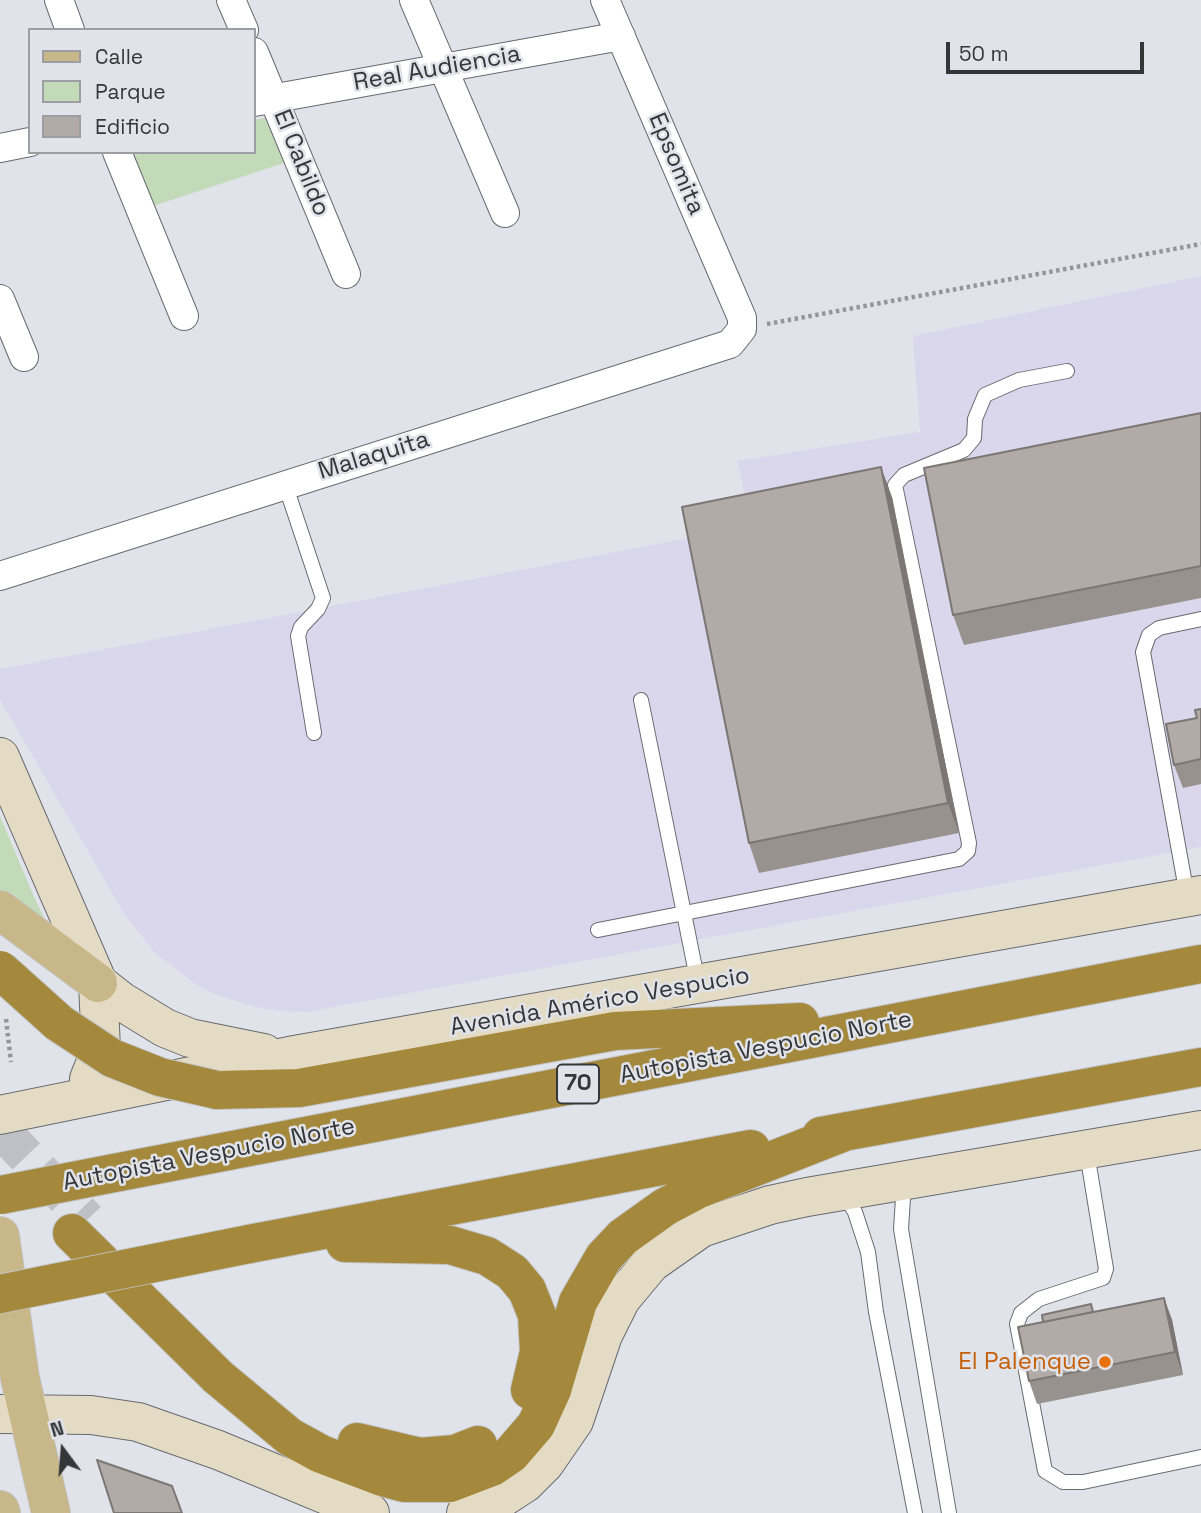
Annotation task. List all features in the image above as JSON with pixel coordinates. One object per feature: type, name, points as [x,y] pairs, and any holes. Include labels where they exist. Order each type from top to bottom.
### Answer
[{"type":"highway","name":"Autopista Vespucio Norte","points":[[0,1195],[1201,964]]},
{"type":"highway","points":[[0,971],[60,1023],[112,1058],[160,1077],[218,1090],[299,1088],[615,1031],[928,1017]]},
{"type":"highway","points":[[0,1294],[846,1131],[1201,1068]]},
{"type":"highway","points":[[256,1243],[450,1245],[487,1256],[504,1266],[527,1290],[539,1328],[535,1375],[517,1413],[489,1439],[472,1448],[438,1457],[402,1455],[352,1441],[256,1384],[79,1226],[239,1397],[290,1437],[331,1458],[382,1477],[404,1483],[450,1483],[492,1467],[511,1454],[536,1425],[549,1399],[578,1302],[604,1257],[624,1237],[665,1207],[699,1189],[846,1131]]},
{"type":"main road","points":[[0,757],[98,983],[101,1049],[94,1073],[68,1100]]},
{"type":"main road","name":"Avenida Américo Vespucio","points":[[0,1115],[289,1056],[1194,896]]},
{"type":"main road","points":[[0,910],[145,1017],[190,1038],[289,1056]]},
{"type":"main road","points":[[466,1513],[499,1500],[521,1498],[574,1420],[611,1317],[635,1279],[651,1263],[691,1234],[725,1218],[770,1205],[1201,1130]]},
{"type":"main road","points":[[0,1237],[13,1414],[51,1513]]},
{"type":"main road","points":[[13,1414],[91,1415],[138,1422],[218,1450],[370,1513]]},
{"type":"street","points":[[59,0],[69,28]]},
{"type":"street","points":[[231,0],[243,28]]},
{"type":"street","points":[[414,0],[505,213]]},
{"type":"street","name":"Epsomita","points":[[606,0],[742,318],[742,329]]},
{"type":"street","name":"Real Audiencia","points":[[264,100],[621,36]]},
{"type":"street","name":"El Cabildo","points":[[256,62],[264,100],[346,274]]},
{"type":"street","points":[[0,148],[28,142]]},
{"type":"street","points":[[118,154],[184,316]]},
{"type":"street","points":[[0,299],[24,357]]},
{"type":"street","name":"Malaquita","points":[[0,576],[285,484],[720,350],[738,336],[742,329]]},
{"type":"lane","points":[[598,930],[959,859],[968,851],[969,843],[895,485],[904,475],[964,450],[974,438],[975,419],[985,395],[1019,380],[1067,371]]},
{"type":"lane","points":[[285,484],[323,598],[318,609],[301,627],[298,636],[314,733]]},
{"type":"lane","points":[[1194,896],[1143,652],[1149,635],[1159,628],[1201,619]]},
{"type":"lane","points":[[641,700],[699,985]]},
{"type":"lane","points":[[1087,1151],[1106,1269],[1103,1278],[1039,1299],[1028,1305],[1017,1324],[1045,1471],[1063,1482],[1083,1482],[1201,1457]]},
{"type":"lane","points":[[904,1182],[901,1228],[949,1513]]},
{"type":"lane","points":[[843,1192],[855,1212],[868,1252],[876,1312],[915,1513]]},
{"type":"path","points":[[742,329],[1201,244]]},
{"type":"shaded area","points":[[1201,276],[1201,847],[306,1012],[283,1011],[259,1008],[214,994],[194,983],[155,953],[125,915],[0,700],[0,669],[752,526],[737,461],[920,432],[913,336]]},
{"type":"green space","points":[[273,116],[290,161],[150,207],[128,154],[256,154],[256,120]]},
{"type":"green space","points":[[0,816],[34,897],[49,928],[0,891]]},
{"type":"building","points":[[1201,413],[1201,566],[953,615],[924,468]]},
{"type":"building","points":[[881,467],[948,803],[749,843],[682,507]]},
{"type":"building","points":[[1201,709],[1201,759],[1174,765],[1166,724],[1197,718],[1195,710]]},
{"type":"building","points":[[1164,1298],[1175,1352],[1029,1381],[1018,1327]]},
{"type":"building","points":[[1091,1304],[1093,1312],[1043,1322],[1042,1315]]},
{"type":"building","points":[[97,1460],[172,1486],[182,1513],[114,1513]]},
{"type":"tunnel","points":[[0,1129],[87,1220]]},
{"type":"place","name":"El Palenque","points":[[1105,1362]]}]
